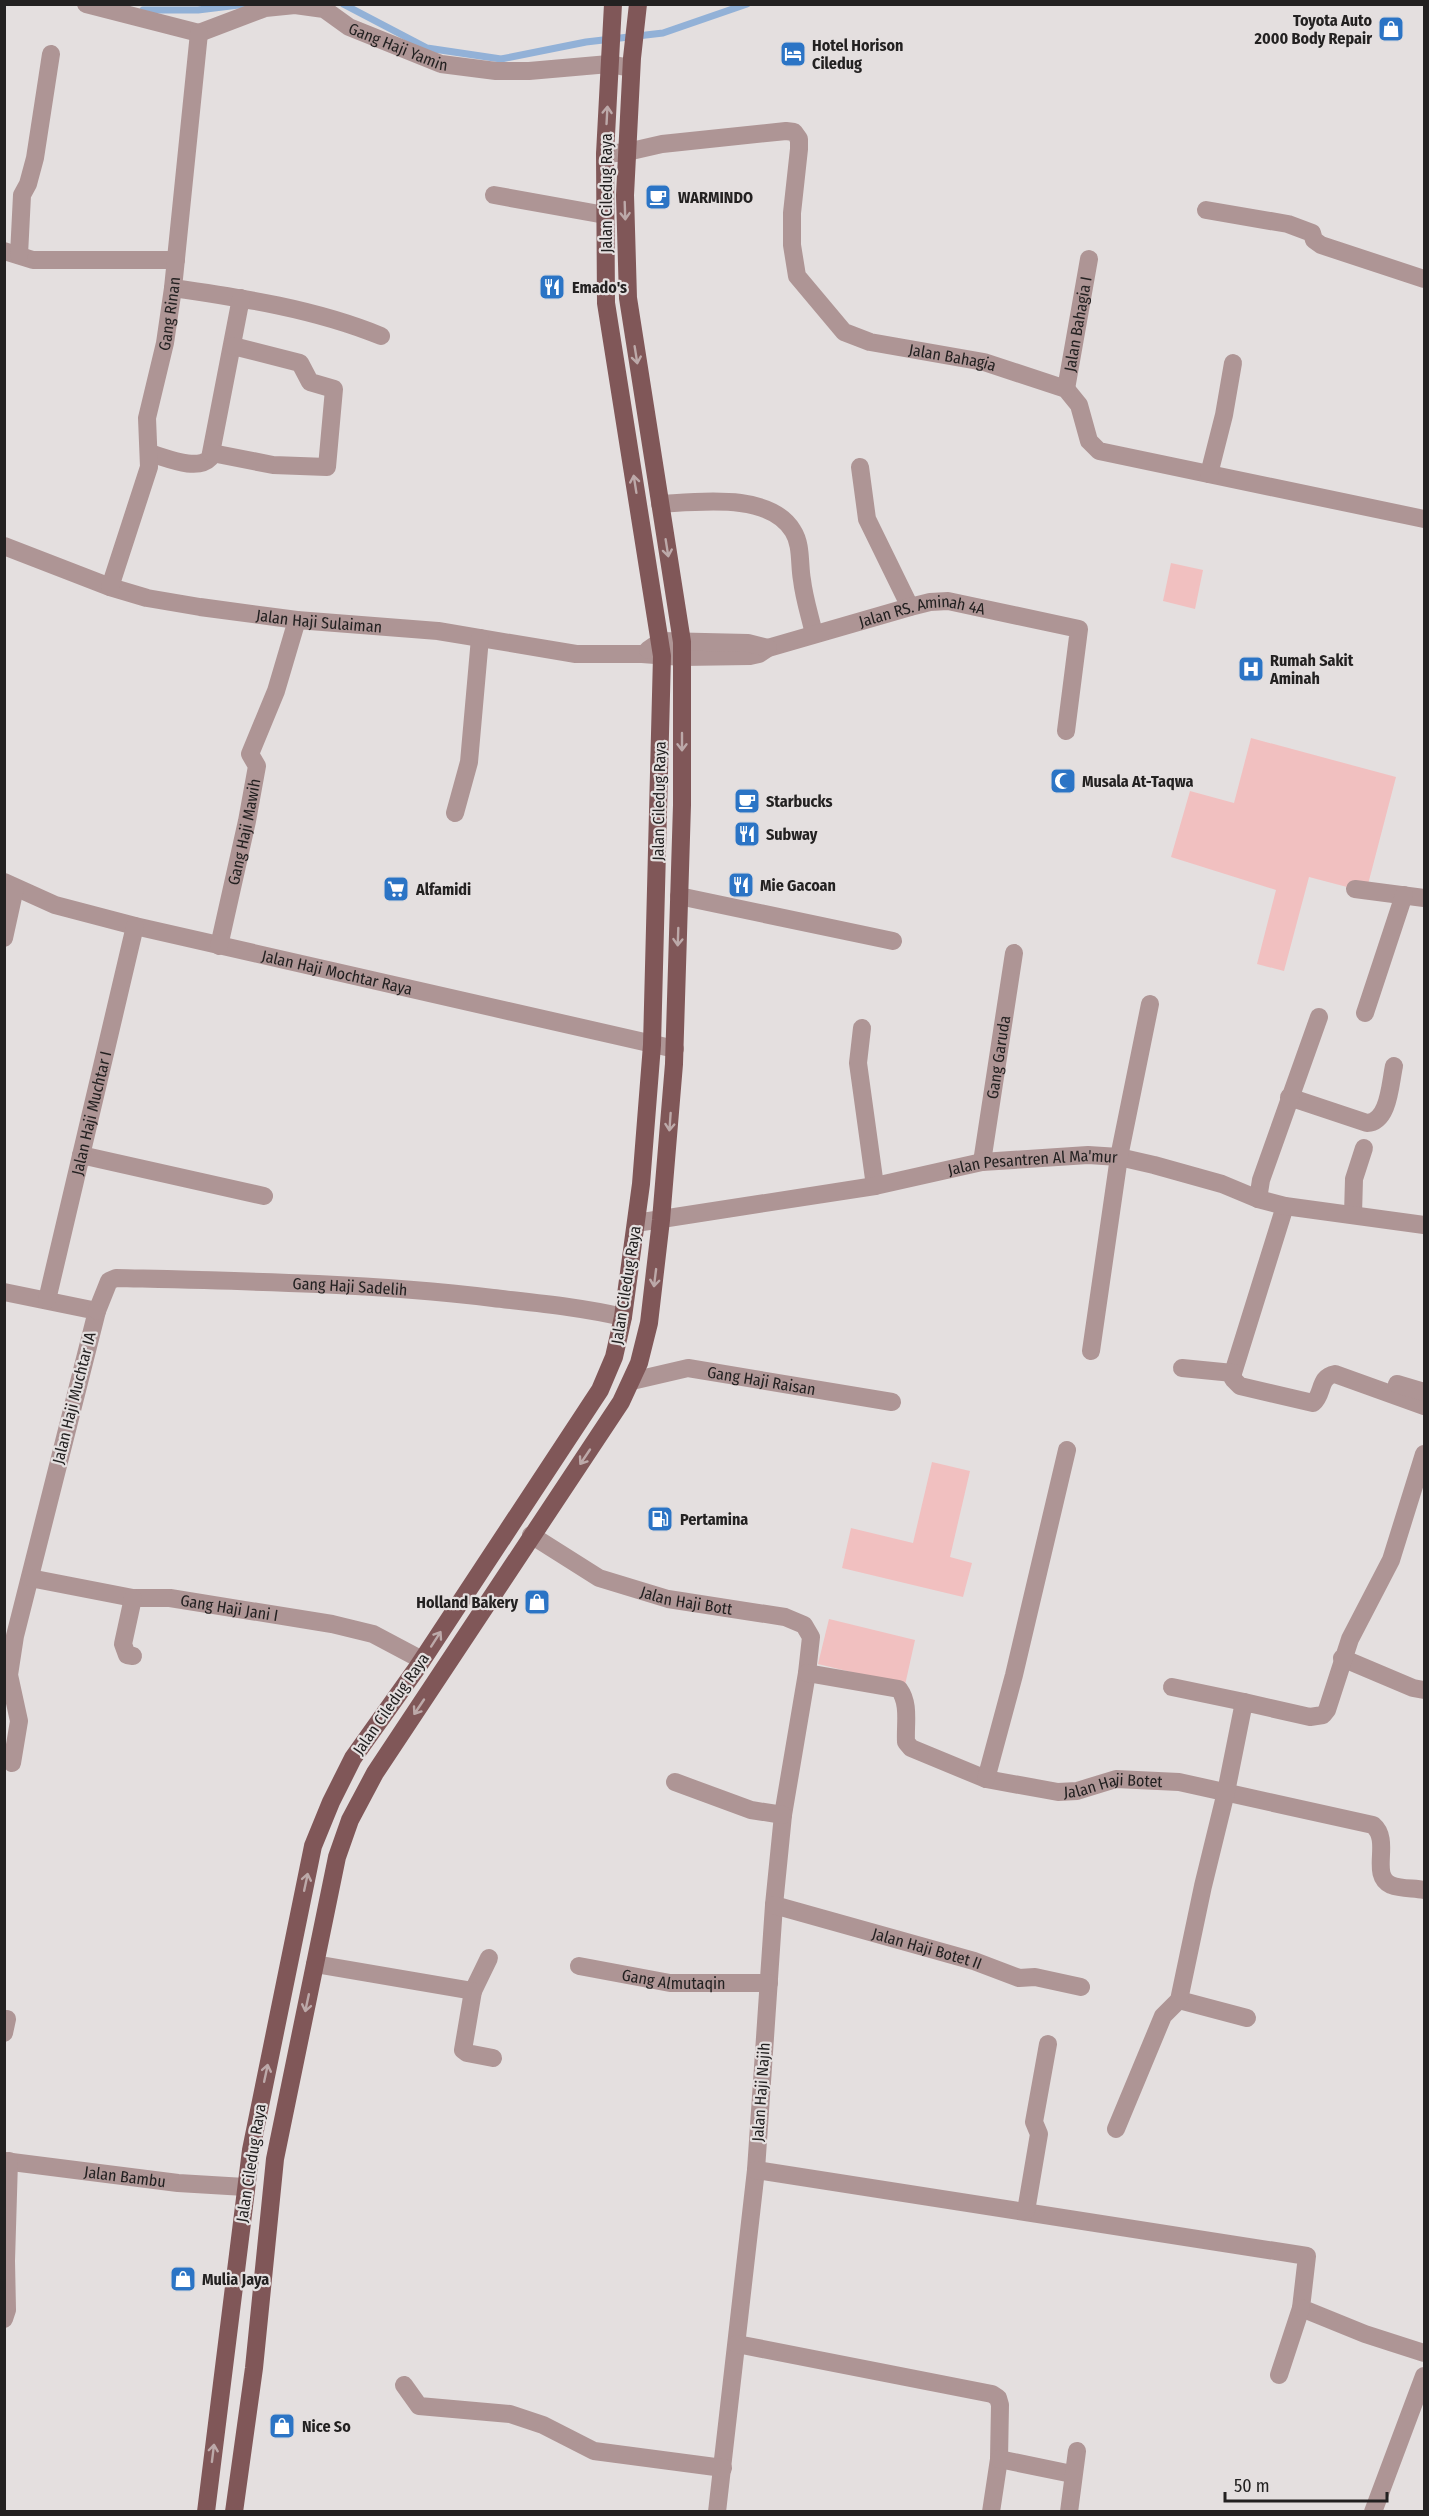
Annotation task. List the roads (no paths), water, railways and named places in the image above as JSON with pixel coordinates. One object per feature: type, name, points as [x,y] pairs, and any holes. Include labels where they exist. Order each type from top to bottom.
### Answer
[{"type":"main road","name":"Jalan Ciledug Raya","points":[[206,2511],[245,2187],[313,1846],[331,1802],[353,1758],[422,1660],[594,1400],[614,1357],[623,1317],[636,1223],[652,1045],[662,649],[606,303],[605,154],[613,10]]},
{"type":"main road","name":"Jalan Ciledug Raya","points":[[234,2511],[254,2368],[275,2159],[337,1857],[350,1820],[375,1773],[604,1428],[632,1381],[649,1323],[661,1220],[675,1049],[682,805],[682,649],[628,298],[625,195],[631,63],[637,12]]},
{"type":"main road","points":[[658,806],[682,805]]},
{"type":"street","points":[[86,4],[199,33]]},
{"type":"street","name":"Gang Haji Yamin","points":[[199,33],[265,8],[295,4],[324,9],[349,27],[441,64],[468,69],[529,71],[610,59]]},
{"type":"street","name":"Gang Rinan","points":[[110,587],[149,468],[147,417],[165,343],[173,288],[199,33]]},
{"type":"street","points":[[51,54],[35,158],[28,184],[22,195],[12,253],[33,260],[176,260]]},
{"type":"street","points":[[610,59],[631,63]]},
{"type":"street","name":"Jalan Bahagia","points":[[605,154],[627,152],[662,144],[794,132],[799,139],[792,245],[797,276],[844,332],[870,342],[984,362],[1066,389]]},
{"type":"street","points":[[494,195],[605,215]]},
{"type":"street","points":[[1206,210],[1288,224],[1312,233],[1314,240],[1321,245],[1425,279]]},
{"type":"street","name":"Jalan Bahagia I","points":[[1066,389],[1089,259]]},
{"type":"street","points":[[173,288],[241,298],[342,321],[381,336]]},
{"type":"street","points":[[149,453],[196,464],[206,462],[212,453],[241,298]]},
{"type":"street","points":[[212,453],[273,465],[327,468],[334,389],[310,382],[300,363],[233,346]]},
{"type":"street","points":[[1209,474],[1224,415],[1233,363]]},
{"type":"street","points":[[1066,389],[1079,405],[1089,441],[1099,451],[1425,519]]},
{"type":"street","points":[[860,467],[867,519],[910,607]]},
{"type":"street","points":[[660,504],[750,502],[782,519],[794,531],[800,557],[801,580],[814,634]]},
{"type":"street","name":"Jalan Haji Sulaiman","points":[[4,546],[110,587],[147,598],[297,620],[438,631],[576,654],[642,654],[662,649]]},
{"type":"street","name":"Jalan RS. Aminah 4A","points":[[662,649],[748,643],[768,648],[910,607],[948,601],[1079,629],[1066,731]]},
{"type":"street","name":"Gang Haji Mawih","points":[[219,946],[257,766],[250,754],[276,691],[297,620]]},
{"type":"street","points":[[455,813],[469,762],[480,638]]},
{"type":"street","points":[[4,938],[10,885]]},
{"type":"street","name":"Jalan Haji Mochtar Raya","points":[[10,885],[55,905],[135,926],[675,1049]]},
{"type":"street","points":[[1355,889],[1425,898]]},
{"type":"street","points":[[1365,1012],[1404,895]]},
{"type":"street","points":[[679,896],[893,941]]},
{"type":"street","name":"Jalan Haji Muchtar I","points":[[47,1300],[135,926]]},
{"type":"street","name":"Gang Garuda","points":[[982,1162],[1014,953]]},
{"type":"street","points":[[1091,1351],[1119,1157],[1150,1004]]},
{"type":"street","points":[[1258,1199],[1261,1180],[1319,1017]]},
{"type":"street","points":[[862,1028],[858,1063],[875,1186]]},
{"type":"street","points":[[1289,1097],[1367,1123],[1374,1122],[1383,1115],[1394,1066]]},
{"type":"street","points":[[1353,1214],[1354,1179],[1364,1148]]},
{"type":"street","points":[[81,1155],[264,1196]]},
{"type":"street","name":"Jalan Pesantren Al Ma'mur","points":[[636,1223],[875,1186],[982,1162],[1088,1155],[1119,1157],[1222,1184],[1258,1199],[1285,1206],[1425,1225]]},
{"type":"street","points":[[1285,1206],[1233,1379],[1240,1386],[1307,1404],[1316,1401],[1328,1375],[1335,1374],[1425,1406]]},
{"type":"street","name":"Gang Haji Sadelih","points":[[97,1311],[109,1281],[116,1278],[340,1284],[435,1291],[548,1304],[623,1317]]},
{"type":"street","name":"Jalan Haji Muchtar IA","points":[[5,1295],[47,1300],[97,1311],[71,1406],[15,1636],[9,1675],[12,1720]]},
{"type":"street","name":"Gang Haji Raisan","points":[[632,1381],[688,1368],[892,1402]]},
{"type":"street","points":[[1182,1368],[1233,1373]]},
{"type":"street","points":[[1365,1384],[1374,1378],[1425,1392]]},
{"type":"street","points":[[986,1779],[1014,1675],[1066,1450]]},
{"type":"street","points":[[1172,1687],[1310,1717],[1323,1715],[1327,1710],[1342,1658],[1392,1560],[1425,1454]]},
{"type":"street","name":"Jalan Haji Bott","points":[[531,1536],[598,1578],[632,1590],[668,1599],[785,1617],[797,1621],[804,1625],[811,1637],[807,1673]]},
{"type":"street","name":"Gang Haji Jani I","points":[[30,1578],[133,1598],[171,1598],[332,1624],[373,1634],[422,1660]]},
{"type":"street","points":[[133,1598],[123,1644],[127,1655],[133,1656]]},
{"type":"street","points":[[1342,1658],[1413,1688],[1425,1690]]},
{"type":"street","name":"Jalan Haji Botet","points":[[807,1673],[898,1689],[904,1696],[906,1705],[906,1742],[911,1748],[986,1779],[1058,1792],[1077,1791],[1116,1779],[1179,1782],[1373,1825],[1381,1836],[1383,1878],[1388,1884],[1425,1890]]},
{"type":"street","name":"Jalan Haji Najih","points":[[717,2511],[756,2170],[774,1905],[783,1815],[807,1673]]},
{"type":"street","points":[[1116,2129],[1163,2016],[1179,2000],[1244,1702]]},
{"type":"street","points":[[12,1720],[12,1762]]},
{"type":"street","points":[[675,1782],[751,1810],[783,1815]]},
{"type":"street","name":"Jalan Haji Botet II","points":[[774,1905],[974,1961],[1010,1976],[1035,1977],[1081,1987]]},
{"type":"street","points":[[489,1959],[473,1991],[463,2050],[467,2054],[493,2058]]},
{"type":"street","points":[[315,1964],[473,1991]]},
{"type":"street","name":"Gang Almutaqin","points":[[579,1966],[670,1983],[769,1983]]},
{"type":"street","points":[[1179,2000],[1247,2018]]},
{"type":"street","points":[[1026,2211],[1039,2134],[1034,2122],[1048,2044]]},
{"type":"street","points":[[4,2319],[7,2310],[7,2161]]},
{"type":"street","name":"Jalan Bambu","points":[[7,2161],[178,2183],[245,2187]]},
{"type":"street","points":[[756,2170],[1307,2256],[1301,2308],[1279,2375]]},
{"type":"street","points":[[1301,2308],[1365,2334],[1425,2353]]},
{"type":"street","points":[[737,2344],[992,2394],[998,2398],[1000,2405],[999,2459],[991,2511]]},
{"type":"street","points":[[1373,2511],[1425,2376]]},
{"type":"street","points":[[405,2385],[419,2406],[510,2414],[543,2425],[594,2451],[723,2468]]},
{"type":"street","points":[[1069,2511],[1072,2474],[1077,2451]]},
{"type":"street","points":[[999,2459],[1072,2474]]},
{"type":"waterway","points":[[143,10],[198,10],[247,4]]},
{"type":"waterway","points":[[343,4],[427,48],[501,59],[586,42],[663,33],[747,4]]},
{"type":"place","name":"Toyota Auto 2000 Body Repair","points":[[1391,29]]},
{"type":"place","name":"Hotel Horison Ciledug","points":[[793,54]]},
{"type":"place","name":"WARMINDO","points":[[658,197]]},
{"type":"place","name":"Emado's","points":[[552,287]]},
{"type":"place","name":"Rumah Sakit Aminah","points":[[1251,669]]},
{"type":"place","name":"Musala At-Taqwa","points":[[1063,781]]},
{"type":"place","name":"Starbucks","points":[[747,801]]},
{"type":"place","name":"Subway","points":[[747,834]]},
{"type":"place","name":"Mie Gacoan","points":[[741,885]]},
{"type":"place","name":"Alfamidi","points":[[396,889]]},
{"type":"place","name":"Pertamina","points":[[660,1519]]},
{"type":"place","name":"Holland Bakery","points":[[537,1602]]},
{"type":"place","name":"Mulia Jaya","points":[[183,2279]]},
{"type":"place","name":"Nice So","points":[[282,2426]]}]
